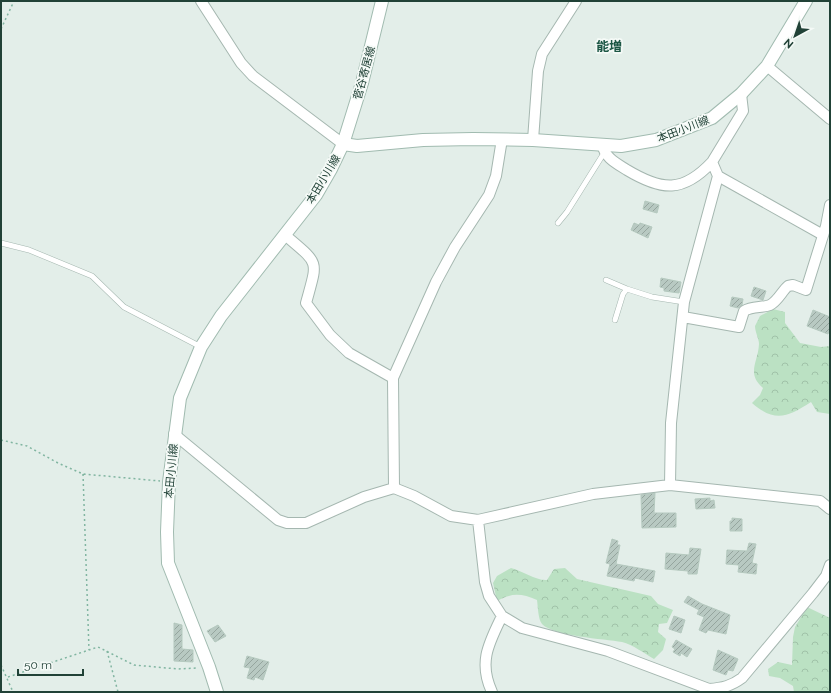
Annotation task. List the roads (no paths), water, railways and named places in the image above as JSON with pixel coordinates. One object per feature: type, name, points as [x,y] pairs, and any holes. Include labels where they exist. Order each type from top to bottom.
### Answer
[{"type":"main road","name":"菅谷寄居線","points":[[343,144],[362,83],[382,1]]},
{"type":"main road","name":"本田小川線","points":[[217,692],[209,667],[168,563],[167,532],[170,482],[174,434],[180,398],[201,346],[221,316],[316,195],[343,144],[357,146],[423,140],[502,139],[533,140],[603,149],[656,140],[712,118],[742,94],[767,66],[806,1]]},
{"type":"street","points":[[201,1],[241,63],[253,76],[343,144]]},
{"type":"street","points":[[533,140],[538,71],[542,54],[576,1]]},
{"type":"street","points":[[767,66],[830,119]]},
{"type":"street","points":[[603,149],[614,162],[645,181],[658,185],[672,186],[688,182],[694,179],[712,162],[743,111],[742,94]]},
{"type":"street","points":[[394,488],[393,378],[436,282],[455,247],[489,195],[496,176],[502,139]]},
{"type":"street","points":[[712,162],[718,176],[823,235]]},
{"type":"street","points":[[670,485],[671,423],[684,302],[718,176]]},
{"type":"street","points":[[683,317],[739,327],[744,311],[748,308],[769,305],[775,302],[788,286],[793,285],[806,290],[823,235],[830,205]]},
{"type":"street","points":[[285,235],[314,261],[315,270],[306,304],[330,335],[349,353],[393,378]]},
{"type":"street","points":[[174,434],[278,520],[287,523],[306,523],[371,494],[394,488],[414,496],[451,516],[478,520],[593,494],[670,485],[820,501],[830,509]]},
{"type":"street","points":[[478,520],[485,582],[489,596],[502,616],[522,628],[608,651],[710,689],[732,685],[742,678],[813,593],[826,576],[830,565]]},
{"type":"street","points":[[492,692],[488,679],[485,658],[488,643],[502,616]]},
{"type":"lane","points":[[558,223],[567,212],[603,149]]},
{"type":"lane","points":[[1,243],[29,250],[92,276],[124,307],[201,346]]},
{"type":"lane","points":[[606,280],[652,297],[684,302]]},
{"type":"lane","points":[[615,320],[623,294],[627,289]]},
{"type":"district","name":"能増","points":[[609,46]]}]
